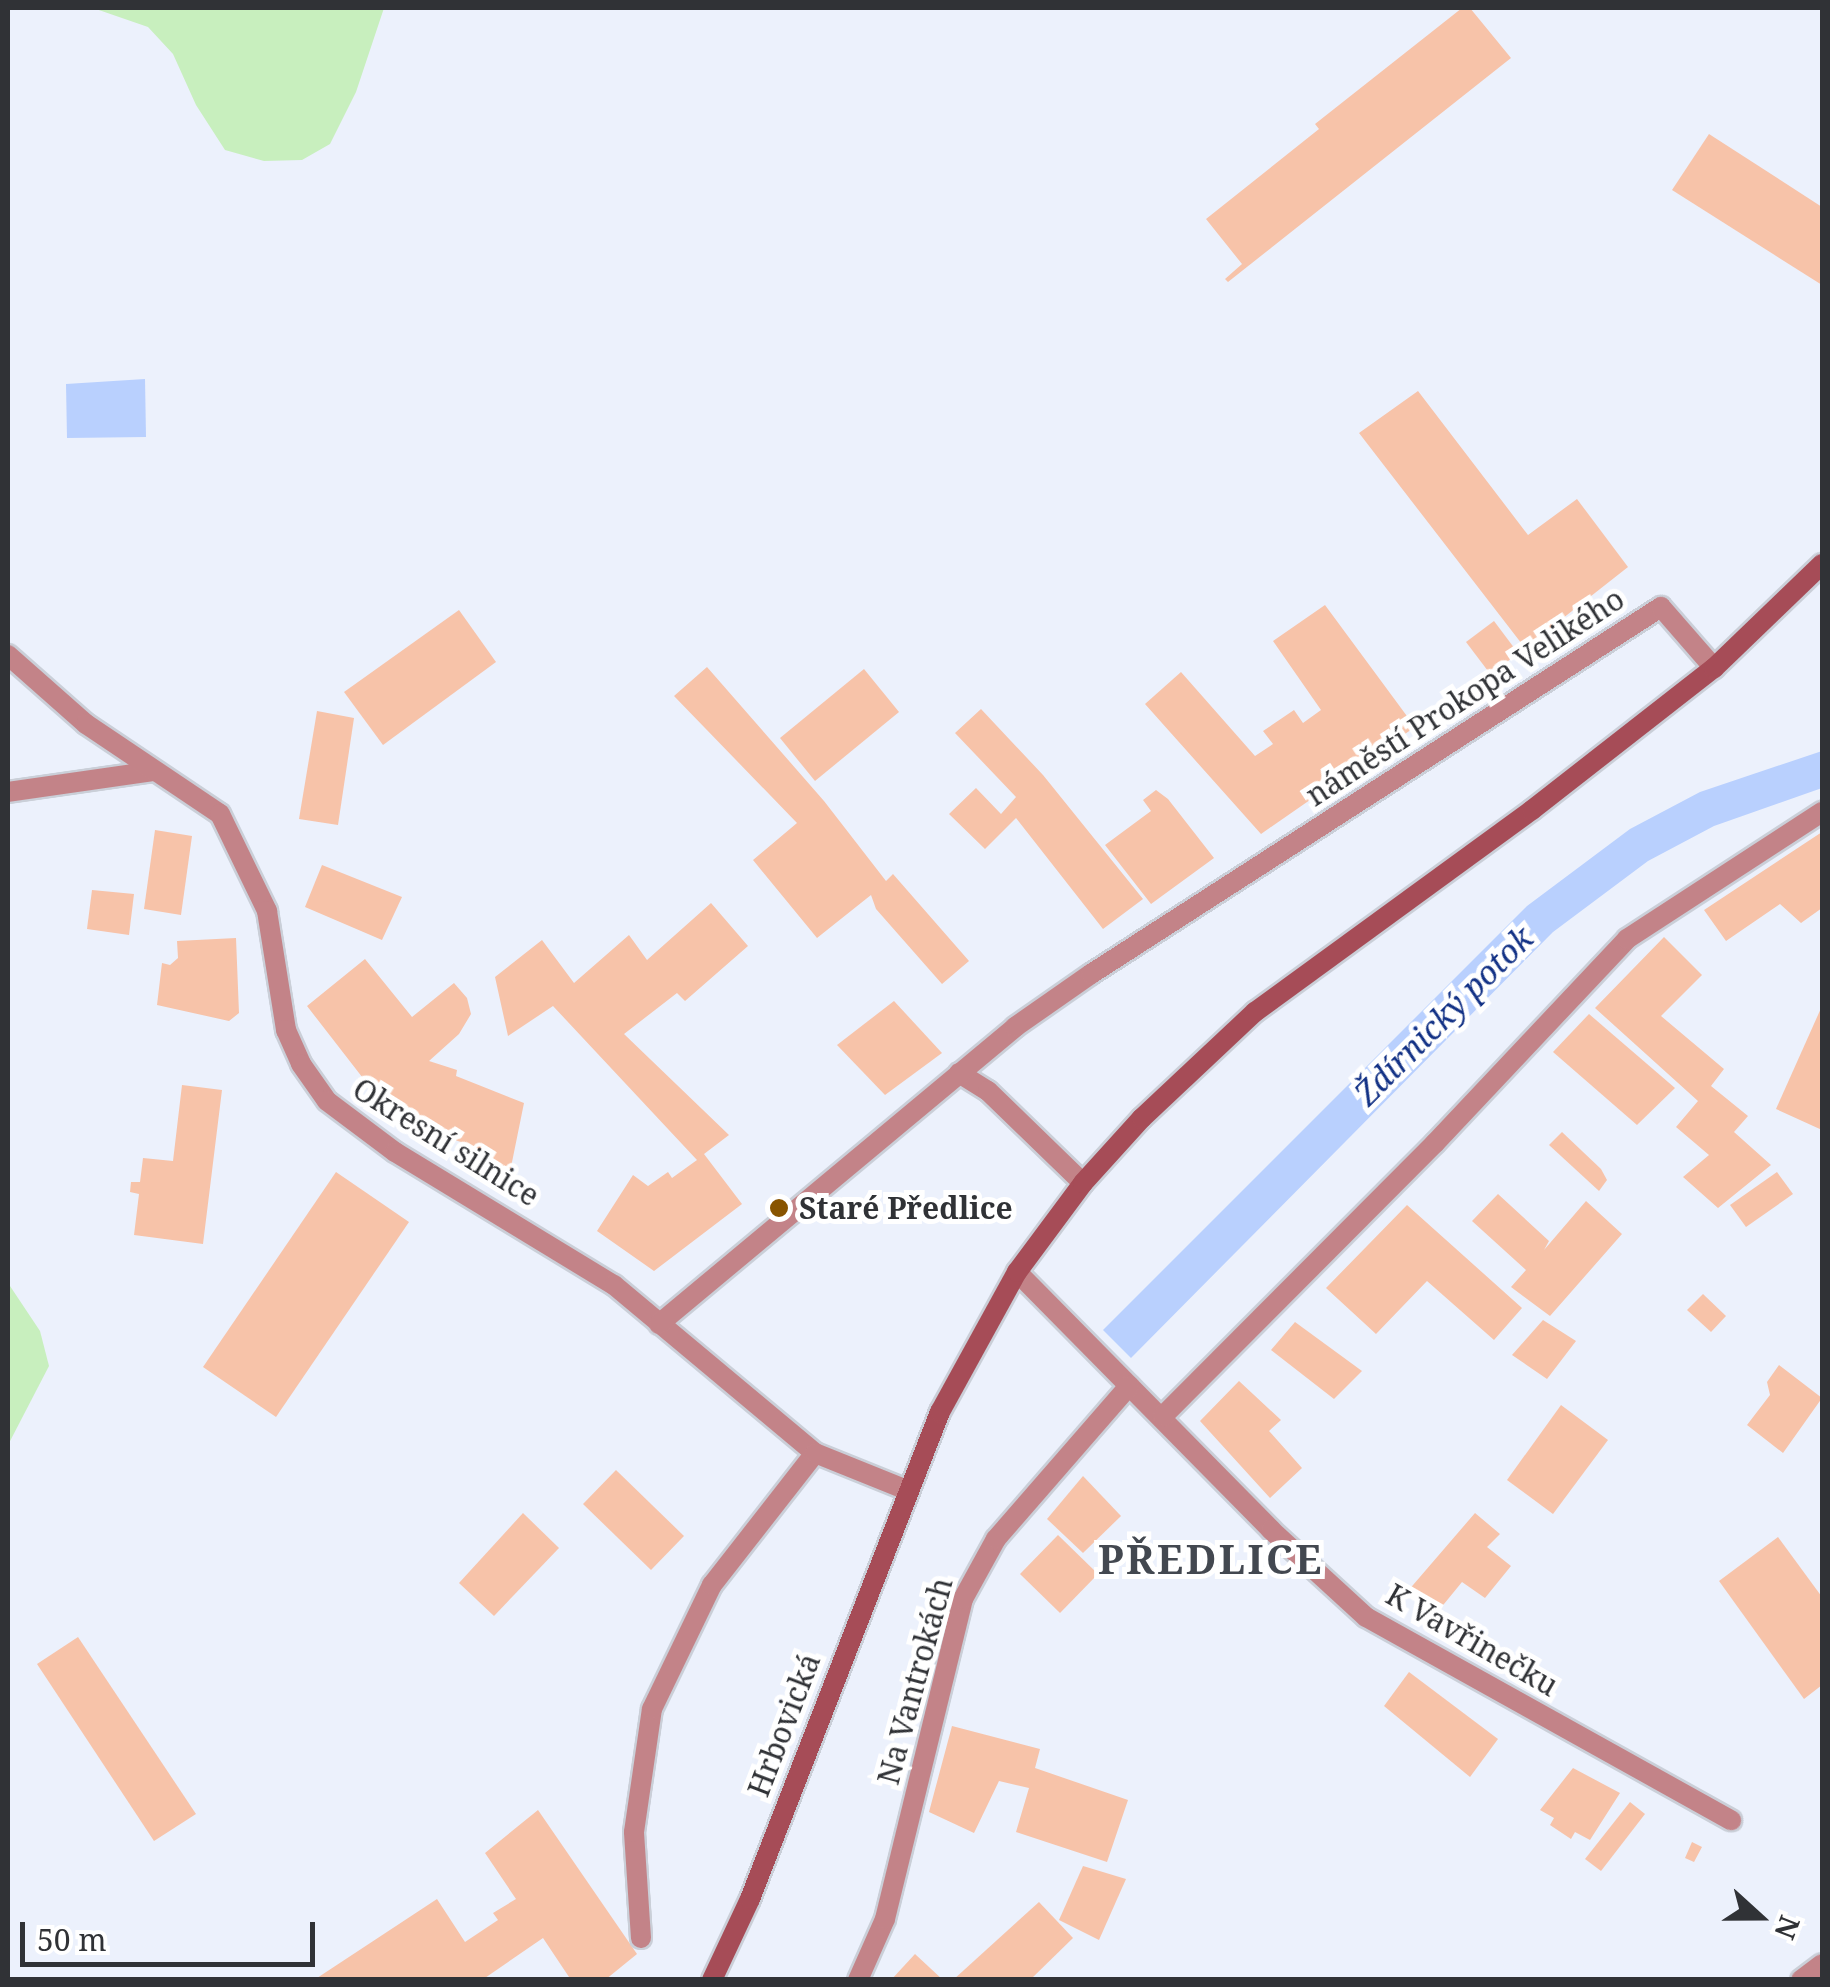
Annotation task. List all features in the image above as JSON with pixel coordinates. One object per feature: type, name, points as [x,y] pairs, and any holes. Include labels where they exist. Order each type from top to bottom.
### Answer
[{"type":"main road","points":[[907,1490],[940,1412],[1017,1272],[1083,1183],[1142,1118],[1256,1012],[1532,810],[1714,668],[1822,564]]},
{"type":"main road","name":"Hrbovická","points":[[712,1980],[750,1899],[907,1490]]},
{"type":"street","name":"náměstí Prokopa Velikého","points":[[659,1324],[959,1072],[1090,974],[1661,607],[1714,668]]},
{"type":"street","name":"Okresní silnice","points":[[8,656],[86,724],[220,814],[267,910],[286,1030],[301,1064],[327,1101],[395,1152],[614,1285],[659,1324]]},
{"type":"street","points":[[8,792],[153,771]]},
{"type":"street","points":[[1163,1416],[1435,1142],[1627,939],[1822,812]]},
{"type":"street","points":[[959,1072],[988,1091],[1083,1183]]},
{"type":"street","points":[[1017,1272],[1130,1386]]},
{"type":"street","points":[[659,1324],[814,1453],[907,1490]]},
{"type":"street","name":"K Vavřinečku","points":[[1130,1386],[1272,1530],[1366,1617],[1731,1820]]},
{"type":"street","name":"Na Vantrokách","points":[[858,1980],[885,1919],[963,1599],[996,1540],[1130,1386]]},
{"type":"street","points":[[641,1938],[634,1832],[652,1709],[712,1585],[814,1453]]},
{"type":"street","points":[[1801,1980],[1822,1964]]},
{"type":"green space","points":[[93,8],[384,8],[356,92],[330,144],[302,160],[264,161],[225,150],[196,105],[173,54],[148,27]]},
{"type":"green space","points":[[8,1283],[40,1331],[49,1366],[8,1445]]},
{"type":"water","points":[[145,379],[146,437],[67,438],[66,384]]},
{"type":"water","name":"Ždírnický potok","points":[[1822,751],[1822,788],[1714,826],[1648,861],[1553,932],[1131,1358],[1103,1330],[1527,906],[1630,829],[1700,792]]},
{"type":"building","points":[[1462,8],[1470,8],[1511,58],[1228,282],[1225,279],[1242,264],[1206,219],[1319,129],[1315,124]]},
{"type":"building","points":[[1709,134],[1822,207],[1822,285],[1672,190]]},
{"type":"building","points":[[1418,391],[1528,535],[1577,499],[1628,567],[1525,648],[1359,433]]},
{"type":"building","points":[[1325,605],[1415,727],[1261,834],[1145,704],[1181,672],[1255,756],[1273,744],[1263,731],[1294,710],[1303,723],[1321,710],[1273,641]]},
{"type":"building","points":[[459,610],[496,662],[383,745],[344,692]]},
{"type":"building","points":[[1494,621],[1518,653],[1491,675],[1466,642]]},
{"type":"building","points":[[707,667],[824,801],[886,881],[893,874],[969,961],[942,984],[876,909],[871,895],[817,938],[753,860],[797,823],[674,696]]},
{"type":"building","points":[[864,669],[899,712],[815,781],[780,738]]},
{"type":"building","points":[[981,709],[1043,775],[1143,899],[1103,929],[1016,818],[985,849],[949,814],[976,788],[1001,814],[1016,797],[955,733]]},
{"type":"building","points":[[317,711],[354,718],[338,825],[299,819]]},
{"type":"building","points":[[1156,790],[1168,799],[1214,858],[1151,904],[1105,845],[1151,811],[1143,800]]},
{"type":"building","points":[[155,830],[192,836],[181,915],[144,909]]},
{"type":"building","points":[[1822,832],[1822,908],[1801,923],[1780,904],[1726,941],[1704,910]]},
{"type":"building","points":[[322,865],[402,897],[382,940],[305,907]]},
{"type":"building","points":[[92,890],[134,894],[129,935],[87,929]]},
{"type":"building","points":[[711,903],[748,946],[685,1001],[677,993],[624,1034],[729,1135],[704,1154],[742,1204],[654,1271],[597,1231],[633,1175],[648,1186],[668,1172],[672,1178],[697,1160],[553,1006],[508,1036],[495,977],[542,940],[574,983],[629,935],[647,960]]},
{"type":"building","points":[[1664,937],[1702,975],[1661,1016],[1724,1069],[1711,1086],[1748,1116],[1734,1132],[1771,1165],[1718,1208],[1683,1177],[1709,1155],[1676,1127],[1698,1101],[1595,1008]]},
{"type":"building","points":[[236,938],[239,1013],[229,1021],[157,1005],[162,963],[170,965],[178,958],[177,941]]},
{"type":"building","points":[[365,959],[412,1017],[454,983],[467,998],[471,1014],[459,1034],[429,1061],[457,1070],[456,1076],[524,1103],[510,1172],[458,1154],[461,1142],[397,1122],[307,1006]]},
{"type":"building","points":[[894,1001],[942,1053],[885,1095],[837,1045]]},
{"type":"building","points":[[1822,1006],[1822,1130],[1776,1109]]},
{"type":"building","points":[[1589,1014],[1675,1088],[1637,1125],[1553,1052]]},
{"type":"building","points":[[182,1085],[222,1090],[203,1244],[134,1235],[139,1194],[130,1192],[131,1182],[140,1182],[143,1158],[173,1161]]},
{"type":"building","points":[[1562,1132],[1601,1169],[1607,1180],[1599,1191],[1549,1145]]},
{"type":"building","points":[[336,1172],[409,1222],[276,1417],[203,1367]]},
{"type":"building","points":[[1777,1172],[1793,1194],[1746,1227],[1730,1205]]},
{"type":"building","points":[[1498,1194],[1549,1241],[1544,1250],[1586,1201],[1622,1234],[1550,1316],[1511,1287],[1526,1270],[1472,1221]]},
{"type":"building","points":[[1407,1205],[1522,1308],[1494,1340],[1427,1281],[1376,1334],[1326,1288]]},
{"type":"building","points":[[1703,1294],[1726,1316],[1711,1332],[1687,1310]]},
{"type":"building","points":[[1543,1320],[1576,1341],[1547,1379],[1512,1355]]},
{"type":"building","points":[[1295,1322],[1362,1371],[1334,1399],[1271,1350]]},
{"type":"building","points":[[1779,1365],[1822,1398],[1783,1453],[1747,1425],[1770,1395],[1767,1382]]},
{"type":"building","points":[[1239,1381],[1281,1420],[1269,1431],[1302,1468],[1270,1498],[1200,1421]]},
{"type":"building","points":[[1561,1405],[1608,1440],[1553,1514],[1507,1480]]},
{"type":"building","points":[[616,1470],[684,1536],[651,1570],[583,1504]]},
{"type":"building","points":[[1083,1476],[1121,1516],[1083,1553],[1047,1519]]},
{"type":"building","points":[[523,1513],[559,1548],[494,1616],[459,1583]]},
{"type":"building","points":[[1475,1513],[1500,1534],[1487,1547],[1511,1566],[1485,1598],[1462,1582],[1435,1615],[1407,1592]]},
{"type":"building","points":[[1058,1535],[1098,1574],[1060,1613],[1020,1574]]},
{"type":"building","points":[[1778,1537],[1822,1597],[1822,1685],[1804,1699],[1719,1581]]},
{"type":"building","points":[[78,1637],[196,1814],[154,1841],[37,1664]]},
{"type":"building","points":[[1409,1672],[1498,1739],[1470,1777],[1384,1706]]},
{"type":"building","points":[[952,1726],[1040,1749],[1035,1768],[1128,1800],[1107,1862],[1016,1832],[1029,1788],[999,1781],[974,1833],[929,1812]]},
{"type":"building","points":[[1573,1768],[1620,1793],[1590,1840],[1575,1832],[1571,1839],[1550,1825],[1554,1818],[1540,1810]]},
{"type":"building","points":[[1630,1802],[1645,1814],[1601,1871],[1585,1859]]},
{"type":"building","points":[[538,1810],[637,1954],[605,1980],[571,1980],[543,1938],[482,1980],[314,1980],[437,1899],[465,1942],[498,1920],[493,1913],[516,1899],[485,1853]]},
{"type":"building","points":[[1692,1842],[1702,1847],[1694,1862],[1685,1858]]},
{"type":"building","points":[[1083,1866],[1126,1879],[1099,1940],[1059,1920]]},
{"type":"building","points":[[1039,1902],[1073,1938],[1030,1980],[953,1980]]},
{"type":"building","points":[[915,1954],[943,1980],[891,1980]]},
{"type":"place","name":"Staré Předlice","points":[[779,1208]]},
{"type":"district","name":"PŘEDLICE","points":[[1211,1559]]}]
